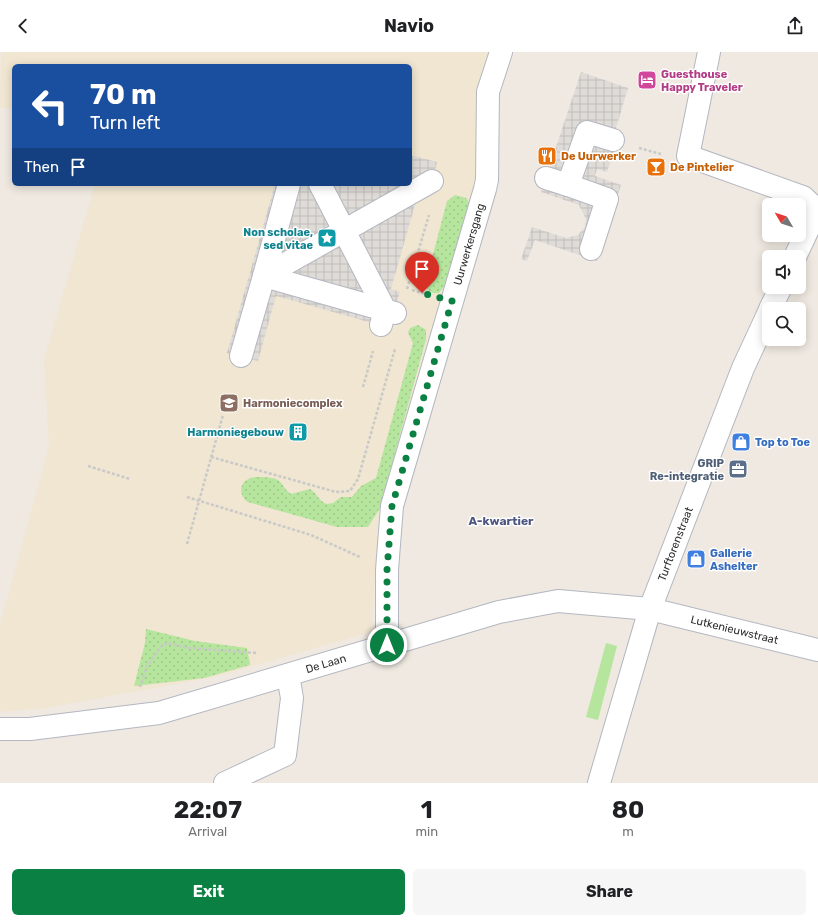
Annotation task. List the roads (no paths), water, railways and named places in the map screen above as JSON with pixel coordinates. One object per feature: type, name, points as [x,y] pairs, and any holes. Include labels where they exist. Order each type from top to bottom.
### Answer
[{"type":"street","name":"Uurwerkersgang","points":[[387,645],[387,570],[392,506],[485,189],[487,180],[486,162],[488,92],[501,52]]},
{"type":"street","points":[[709,52],[688,156],[803,197],[817,210],[798,250]]},
{"type":"street","points":[[568,185],[587,132],[613,140]]},
{"type":"street","points":[[546,178],[607,199],[591,249]]},
{"type":"street","points":[[264,276],[432,181]]},
{"type":"street","points":[[241,356],[288,186]]},
{"type":"street","points":[[264,276],[387,316],[321,186]]},
{"type":"street","name":"Turftorenstraat","points":[[600,783],[650,609],[743,368],[762,327]]},
{"type":"street","name":"De Laan","points":[[0,729],[30,729],[159,713],[499,612],[558,601],[650,609]]},
{"type":"street","name":"Lutkenieuwstraat","points":[[650,609],[818,650]]},
{"type":"street","points":[[225,783],[285,755],[292,698],[288,675]]},
{"type":"place","name":"Guesthouse Happy Traveler","points":[[647,80]]},
{"type":"place","name":"De Uurwerker","points":[[547,156]]},
{"type":"place","name":"De Pintelier","points":[[656,167]]},
{"type":"place","name":"Non scholae, sed vitae","points":[[327,238]]},
{"type":"place","name":"Harmoniecomplex","points":[[229,403]]},
{"type":"place","name":"Harmoniegebouw","points":[[298,432]]},
{"type":"place","name":"Top to Toe","points":[[741,442]]},
{"type":"place","name":"GRIP Re-integratie","points":[[738,469]]},
{"type":"place","name":"Gallerie Ashelter","points":[[696,559]]},
{"type":"district","name":"A-kwartier","points":[[501,521]]}]
